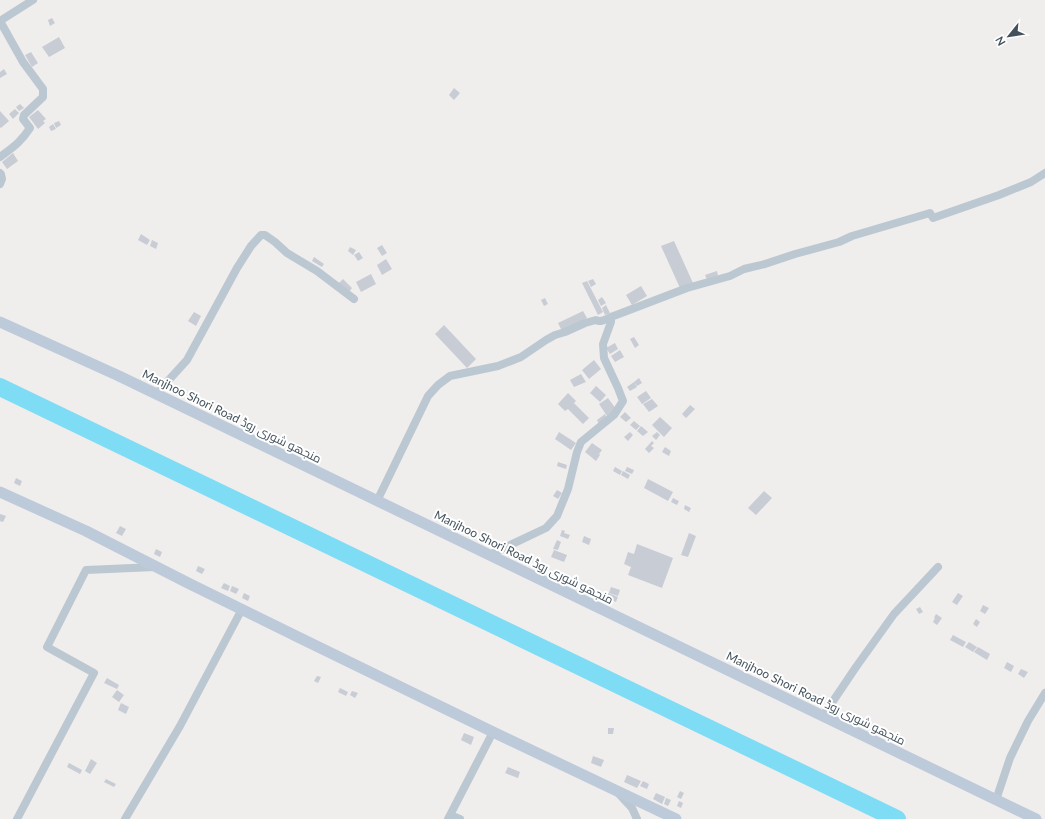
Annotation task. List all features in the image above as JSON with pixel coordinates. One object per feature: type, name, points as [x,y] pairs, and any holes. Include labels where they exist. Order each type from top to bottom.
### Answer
[{"type":"street","points":[[0,157],[16,146],[24,137],[30,128],[23,119],[24,115],[44,97],[44,88],[23,62],[0,21],[33,0]]},
{"type":"street","points":[[0,173],[2,179],[0,184]]},
{"type":"street","points":[[377,501],[428,396],[438,385],[450,376],[498,366],[521,357],[555,335],[585,323],[596,320],[601,321],[687,288],[730,276],[744,269],[839,242],[852,236],[930,213],[933,218],[999,195],[1031,182],[1045,173]]},
{"type":"street","points":[[156,394],[187,360],[237,268],[251,246],[261,235],[265,235],[287,253],[317,272],[354,299]]},
{"type":"street","points":[[489,555],[546,528],[557,516],[568,489],[581,442],[614,415],[623,401],[604,358],[603,344],[611,322],[611,317]]},
{"type":"street","name":"Manjhoo Shori Road منجھو شوری روڈ","points":[[0,322],[156,394],[1036,819]]},
{"type":"street","points":[[0,492],[86,531],[493,732],[676,819]]},
{"type":"street","points":[[18,819],[94,673],[47,647],[86,570],[156,566]]},
{"type":"street","points":[[823,716],[894,614],[938,567]]},
{"type":"street","points":[[125,819],[180,726],[242,609]]},
{"type":"street","points":[[996,800],[1010,758],[1028,721],[1045,693]]},
{"type":"street","points":[[460,819],[449,817],[493,732]]},
{"type":"street","points":[[618,792],[632,808],[637,819]]},
{"type":"building","points":[[52,18],[55,23],[50,26],[48,20]]},
{"type":"building","points":[[59,37],[65,48],[49,57],[42,47]]},
{"type":"building","points":[[31,52],[38,63],[32,67],[25,55]]},
{"type":"building","points":[[4,69],[7,74],[0,78],[0,72]]},
{"type":"building","points":[[454,88],[460,93],[454,100],[449,95]]},
{"type":"building","points":[[20,104],[24,108],[19,111],[16,107]]},
{"type":"building","points":[[15,109],[19,113],[13,119],[9,114]]},
{"type":"building","points":[[38,110],[46,119],[43,121],[45,123],[38,129],[29,117]]},
{"type":"building","points":[[0,111],[9,121],[1,128],[0,127]]},
{"type":"building","points":[[59,121],[61,125],[56,128],[54,123]]},
{"type":"building","points":[[53,124],[56,129],[51,131],[49,127]]},
{"type":"building","points":[[13,153],[18,161],[7,169],[2,162]]},
{"type":"building","points":[[141,234],[150,240],[147,245],[138,240]]},
{"type":"building","points":[[152,240],[158,243],[156,249],[150,246]]},
{"type":"building","points":[[674,241],[693,283],[680,288],[661,246]]},
{"type":"building","points":[[382,245],[387,253],[382,256],[377,248]]},
{"type":"building","points":[[350,247],[356,250],[353,255],[348,251]]},
{"type":"building","points":[[359,252],[363,258],[358,261],[354,255]]},
{"type":"building","points":[[314,257],[324,264],[322,267],[312,261]]},
{"type":"building","points":[[386,259],[392,269],[382,275],[377,265]]},
{"type":"building","points":[[717,271],[718,276],[707,280],[705,275]]},
{"type":"building","points":[[371,274],[376,284],[361,292],[356,282]]},
{"type":"building","points":[[343,279],[352,288],[349,292],[339,283]]},
{"type":"building","points":[[593,279],[596,284],[591,287],[588,281]]},
{"type":"building","points":[[587,281],[603,312],[598,315],[582,283]]},
{"type":"building","points":[[641,286],[647,296],[632,305],[626,295]]},
{"type":"building","points":[[602,297],[606,303],[601,306],[598,300]]},
{"type":"building","points":[[545,298],[548,304],[544,306],[541,300]]},
{"type":"building","points":[[606,305],[610,313],[605,315],[602,308]]},
{"type":"building","points":[[583,311],[587,318],[562,331],[558,323]]},
{"type":"building","points":[[194,312],[201,316],[196,326],[188,321]]},
{"type":"building","points":[[444,325],[476,359],[467,368],[435,334]]},
{"type":"building","points":[[634,337],[639,345],[635,348],[630,339]]},
{"type":"building","points":[[615,343],[618,349],[610,354],[606,348]]},
{"type":"building","points":[[620,350],[624,357],[615,362],[611,356]]},
{"type":"building","points":[[594,360],[601,369],[589,379],[582,370]]},
{"type":"building","points":[[581,374],[586,382],[574,387],[570,380]]},
{"type":"building","points":[[639,378],[642,383],[637,386],[634,382]]},
{"type":"building","points":[[634,382],[637,387],[630,391],[627,387]]},
{"type":"building","points":[[596,386],[606,395],[600,402],[590,393]]},
{"type":"building","points":[[646,391],[651,398],[642,404],[637,397]]},
{"type":"building","points":[[568,393],[576,401],[574,403],[589,418],[583,424],[568,409],[565,411],[558,404]]},
{"type":"building","points":[[608,398],[616,409],[607,416],[599,404]]},
{"type":"building","points":[[652,399],[658,406],[649,412],[643,404]]},
{"type":"building","points":[[690,405],[695,409],[686,418],[682,414]]},
{"type":"building","points":[[625,412],[631,418],[626,422],[620,417]]},
{"type":"building","points":[[605,414],[607,419],[599,424],[597,420]]},
{"type":"building","points":[[660,417],[672,428],[664,437],[652,425]]},
{"type":"building","points":[[634,421],[640,426],[636,430],[630,425]]},
{"type":"building","points":[[641,426],[648,432],[643,436],[637,431]]},
{"type":"building","points":[[559,432],[576,443],[571,450],[555,439]]},
{"type":"building","points":[[630,432],[633,435],[628,441],[624,437]]},
{"type":"building","points":[[657,432],[660,435],[656,440],[652,436]]},
{"type":"building","points":[[652,441],[654,443],[651,446],[654,448],[649,453],[645,449]]},
{"type":"building","points":[[592,443],[602,450],[596,461],[585,452]]},
{"type":"building","points":[[665,447],[671,451],[669,456],[662,452]]},
{"type":"building","points":[[558,462],[567,465],[566,469],[557,466]]},
{"type":"building","points":[[615,467],[622,471],[620,475],[613,471]]},
{"type":"building","points":[[627,467],[634,470],[632,474],[625,471]]},
{"type":"building","points":[[623,471],[630,475],[628,479],[621,475]]},
{"type":"building","points":[[16,478],[22,481],[20,486],[14,483]]},
{"type":"building","points":[[648,479],[673,492],[668,501],[644,488]]},
{"type":"building","points":[[557,490],[562,493],[558,499],[553,496]]},
{"type":"building","points":[[764,491],[772,498],[756,515],[748,508]]},
{"type":"building","points":[[673,498],[679,501],[677,505],[671,502]]},
{"type":"building","points":[[685,505],[691,508],[689,512],[684,509]]},
{"type":"building","points":[[0,514],[6,516],[3,522],[0,521]]},
{"type":"building","points":[[120,526],[126,529],[122,536],[116,533]]},
{"type":"building","points":[[562,530],[565,531],[564,533],[570,535],[568,539],[560,536]]},
{"type":"building","points":[[689,533],[696,536],[688,557],[681,555]]},
{"type":"building","points":[[584,536],[591,539],[589,545],[582,542]]},
{"type":"building","points":[[557,540],[561,542],[558,550],[553,549]]},
{"type":"building","points":[[637,544],[673,558],[662,588],[628,575],[631,567],[624,564],[628,552],[634,554]]},
{"type":"building","points":[[156,549],[162,552],[160,557],[154,554]]},
{"type":"building","points":[[554,550],[567,555],[564,562],[551,557]]},
{"type":"building","points":[[198,566],[205,569],[202,574],[196,571]]},
{"type":"building","points":[[224,583],[230,586],[228,591],[221,588]]},
{"type":"building","points":[[232,586],[239,589],[236,594],[230,591]]},
{"type":"building","points":[[611,587],[620,590],[618,596],[609,593]]},
{"type":"building","points":[[244,593],[250,596],[248,601],[242,598]]},
{"type":"building","points":[[608,593],[618,597],[616,602],[606,598]]},
{"type":"building","points":[[958,593],[963,596],[957,605],[952,602]]},
{"type":"building","points":[[983,605],[989,608],[985,614],[980,611]]},
{"type":"building","points":[[920,607],[923,612],[919,614],[916,609]]},
{"type":"building","points":[[936,614],[942,618],[937,625],[933,622]]},
{"type":"building","points":[[976,619],[980,622],[977,627],[973,624]]},
{"type":"building","points":[[953,635],[966,642],[963,647],[950,640]]},
{"type":"building","points":[[969,642],[977,647],[973,652],[965,647]]},
{"type":"building","points":[[978,647],[990,654],[987,660],[974,652]]},
{"type":"building","points":[[1007,662],[1014,666],[1011,672],[1004,668]]},
{"type":"building","points":[[1021,669],[1028,672],[1024,678],[1018,674]]},
{"type":"building","points":[[317,676],[321,677],[318,683],[314,681]]},
{"type":"building","points":[[107,678],[119,685],[117,689],[104,683]]},
{"type":"building","points":[[340,688],[348,692],[346,696],[338,692]]},
{"type":"building","points":[[117,690],[124,695],[119,702],[112,697]]},
{"type":"building","points":[[352,691],[358,693],[355,698],[350,695]]},
{"type":"building","points":[[121,703],[129,707],[126,714],[118,710]]},
{"type":"building","points":[[608,728],[614,728],[613,734],[608,734]]},
{"type":"building","points":[[464,733],[474,737],[471,745],[461,740]]},
{"type":"building","points":[[593,756],[604,760],[601,767],[591,763]]},
{"type":"building","points":[[91,759],[97,763],[90,774],[85,771]]},
{"type":"building","points":[[69,763],[82,770],[80,774],[67,767]]},
{"type":"building","points":[[508,767],[520,772],[518,778],[505,773]]},
{"type":"building","points":[[627,775],[641,781],[637,788],[624,782]]},
{"type":"building","points":[[106,779],[116,784],[114,787],[104,782]]},
{"type":"building","points":[[643,781],[649,784],[647,789],[640,786]]},
{"type":"building","points":[[680,791],[684,793],[681,799],[677,797]]},
{"type":"building","points":[[656,793],[665,797],[662,804],[653,799]]},
{"type":"building","points":[[666,798],[671,800],[668,806],[664,804]]},
{"type":"building","points":[[679,801],[683,803],[681,808],[677,806]]},
{"type":"waterway","points":[[0,387],[897,819]]}]
